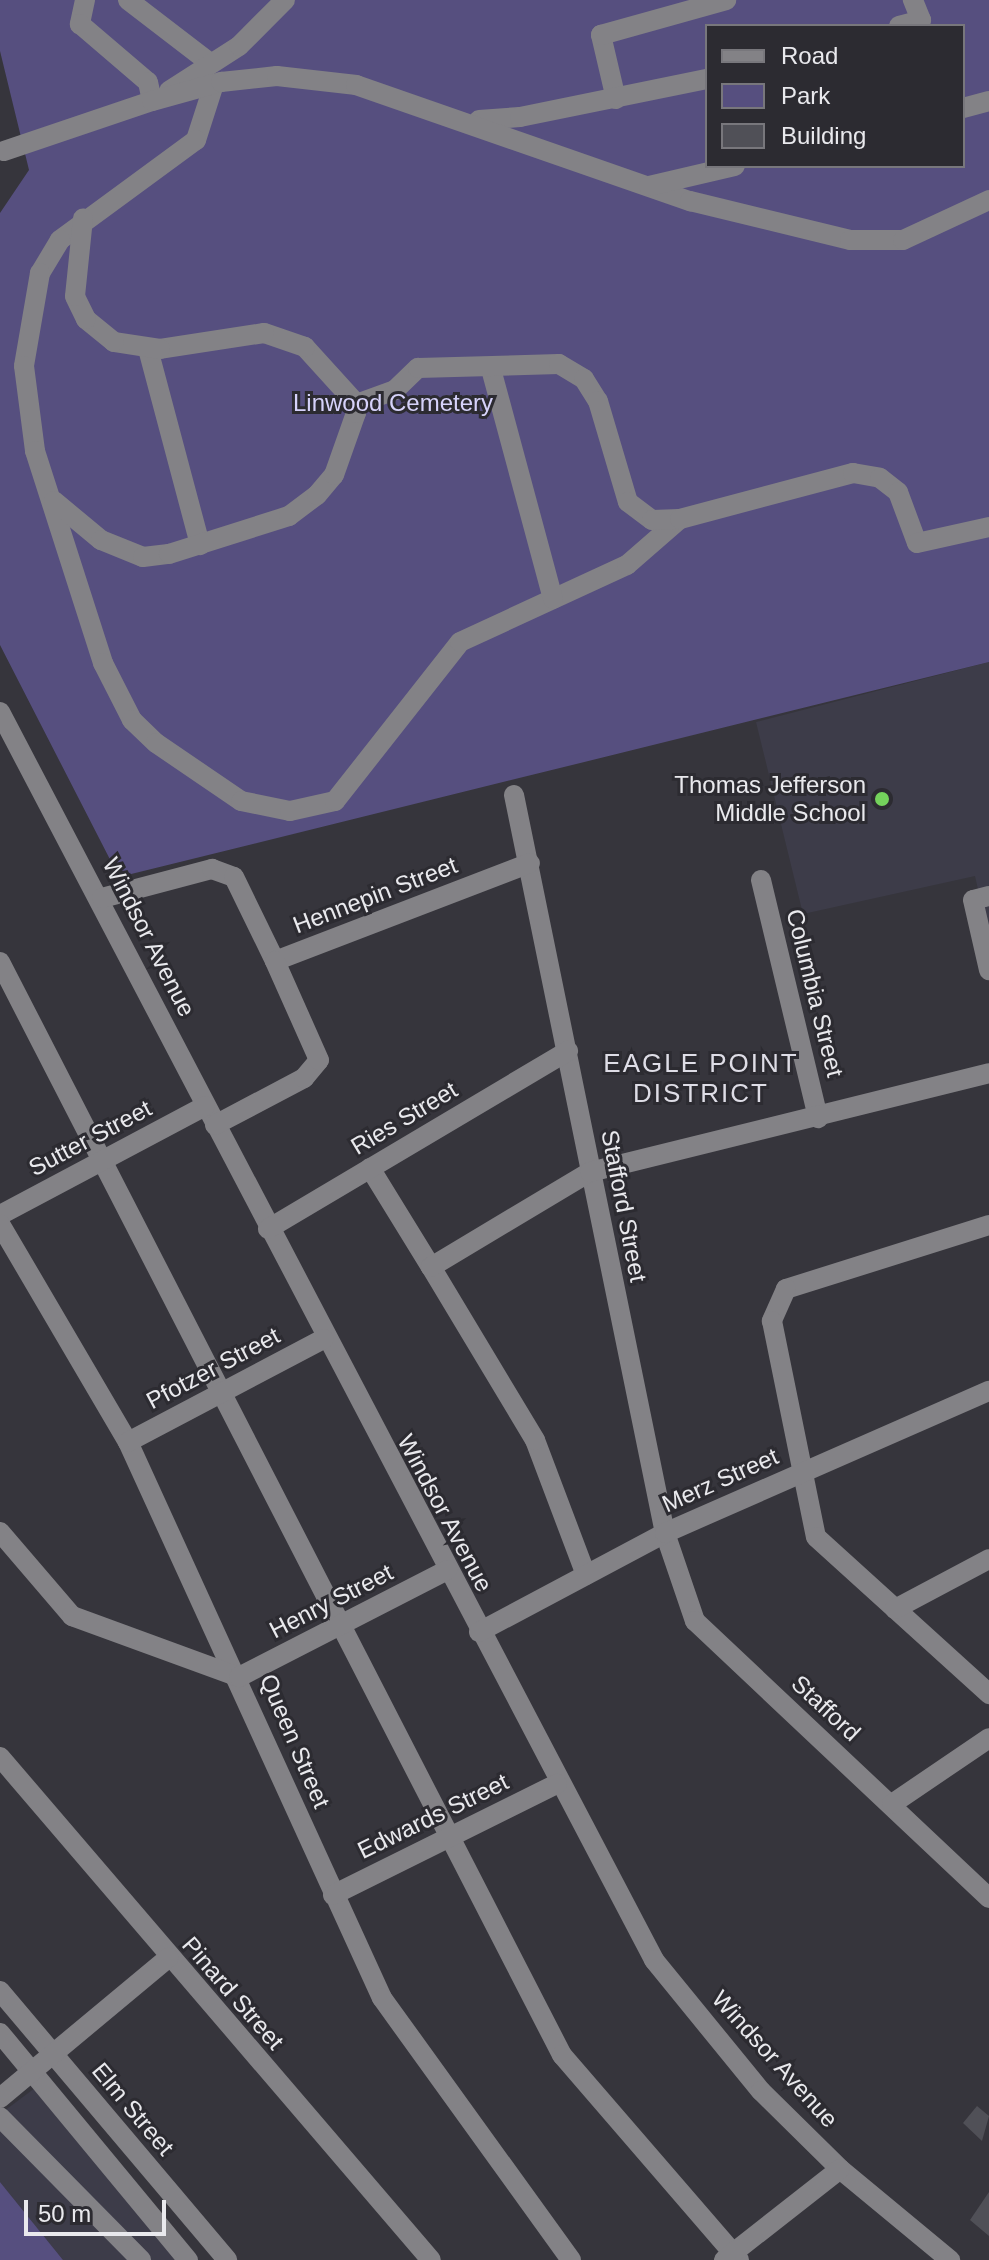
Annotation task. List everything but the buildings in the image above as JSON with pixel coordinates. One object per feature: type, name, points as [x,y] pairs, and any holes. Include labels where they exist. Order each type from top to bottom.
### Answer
[{"type":"street","points":[[85,0],[80,24],[148,82],[154,100]]},
{"type":"street","points":[[128,0],[212,74],[277,76],[356,85],[471,120],[647,187],[765,223],[850,240],[903,240],[989,200]]},
{"type":"street","points":[[1,147],[154,100],[212,74],[285,0]]},
{"type":"street","points":[[616,99],[601,35],[726,0]]},
{"type":"street","points":[[906,24],[921,20],[913,0]]},
{"type":"street","points":[[212,74],[196,140],[83,218],[40,273],[29,309],[24,366],[35,451],[103,663],[132,720],[216,789],[266,809],[311,811],[335,801],[460,642],[627,565],[680,519]]},
{"type":"street","points":[[471,120],[616,99],[705,79]]},
{"type":"street","points":[[965,107],[989,101]]},
{"type":"street","points":[[647,187],[727,168]]},
{"type":"street","points":[[83,218],[73,270],[86,319],[114,342],[148,349],[264,333],[305,347],[354,405]]},
{"type":"street","points":[[148,349],[200,545]]},
{"type":"street","points":[[354,405],[395,390],[418,368],[491,369],[559,364],[584,379],[598,401],[628,502],[652,520],[680,519],[853,473],[880,478],[898,492],[917,543],[989,527]]},
{"type":"street","points":[[491,369],[553,599]]},
{"type":"street","points":[[49,494],[74,522],[125,551],[143,557],[200,545],[289,516],[317,495],[334,475],[354,405]]},
{"type":"street","name":"Windsor Avenue","points":[[0,712],[102,898],[323,1339],[557,1784],[654,1960],[761,2091],[840,2169],[950,2260]]},
{"type":"street","name":"Stafford Street","points":[[514,795],[665,1533]]},
{"type":"street","name":"Hennepin Street","points":[[102,898],[212,869],[234,877],[275,961],[530,863]]},
{"type":"street","name":"Columbia Street","points":[[761,880],[818,1118]]},
{"type":"street","points":[[981,898],[989,970]]},
{"type":"street","points":[[215,1125],[304,1078],[319,1060],[275,961]]},
{"type":"street","points":[[0,962],[562,2055],[732,2258],[840,2169]]},
{"type":"street","name":"Ries Street","points":[[268,1229],[568,1051]]},
{"type":"street","points":[[431,1267],[590,1172],[818,1118],[989,1073]]},
{"type":"street","name":"Sutter Street","points":[[0,1215],[205,1106]]},
{"type":"street","points":[[370,1168],[535,1440],[586,1575]]},
{"type":"street","name":"Queen Street","points":[[0,1224],[128,1442],[239,1677],[333,1895],[382,1998],[571,2260]]},
{"type":"street","points":[[989,1225],[786,1289],[772,1321],[816,1537],[989,1694]]},
{"type":"street","name":"Pfotzer Street","points":[[128,1442],[323,1339]]},
{"type":"street","name":"Merz Street","points":[[479,1632],[665,1533],[989,1391]]},
{"type":"street","points":[[0,1532],[72,1616],[239,1677]]},
{"type":"street","name":"Stafford","points":[[665,1533],[695,1621],[989,1898]]},
{"type":"street","points":[[895,1609],[989,1559]]},
{"type":"street","name":"Henry Street","points":[[239,1677],[447,1570]]},
{"type":"street","points":[[892,1804],[989,1738]]},
{"type":"street","name":"Pinard Street","points":[[0,1757],[168,1958],[431,2260]]},
{"type":"street","name":"Edwards Street","points":[[333,1895],[557,1784]]},
{"type":"street","points":[[0,2098],[168,1958]]},
{"type":"street","name":"Elm Street","points":[[0,1991],[227,2260]]},
{"type":"street","points":[[0,2033],[188,2260]]},
{"type":"street","points":[[0,2117],[141,2260]]},
{"type":"shaded area","name":"Thomas Jefferson Middle School","points":[[989,662],[989,938],[975,876],[803,914],[756,722]]},
{"type":"shaded area","points":[[35,2088],[182,2260],[63,2260],[0,2182],[0,2114]]},
{"type":"green space","name":"Linwood Cemetery","points":[[0,0],[989,0],[989,662],[119,877],[0,645],[0,213],[29,170],[0,51]]},
{"type":"green space","points":[[0,2182],[63,2260],[0,2260]]},
{"type":"place","name":"Thomas Jefferson Middle School","points":[[882,799]]},
{"type":"district","name":"EAGLE POINT DISTRICT","points":[[701,1079]]}]
